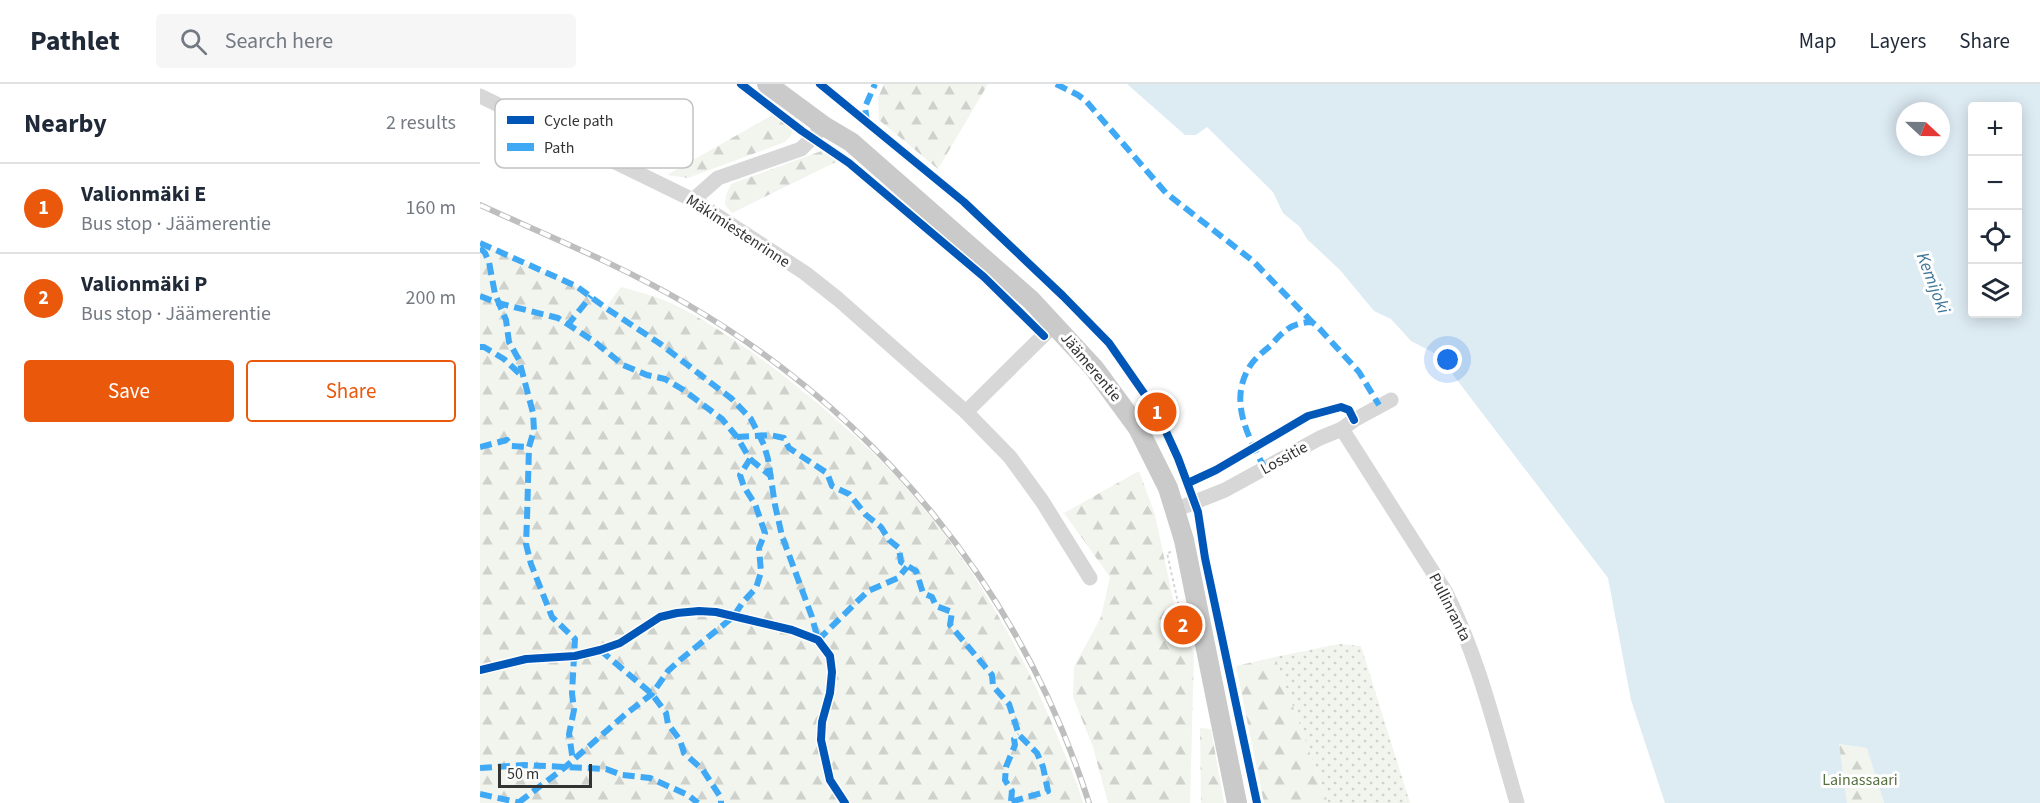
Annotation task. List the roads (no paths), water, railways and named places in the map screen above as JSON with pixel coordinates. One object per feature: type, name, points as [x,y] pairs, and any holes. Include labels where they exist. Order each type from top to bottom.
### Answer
[{"type":"main road","name":"Jäämerentie","points":[[767,84],[824,126],[851,142],[970,245],[1055,324],[1112,391],[1138,428],[1168,488],[1175,510],[1194,584],[1237,803]]},
{"type":"street","name":"Mäkimiestenrinne","points":[[480,96],[495,103]]},
{"type":"street","points":[[693,200],[718,178],[801,149],[824,126]]},
{"type":"street","name":"Mäkimiestenrinne","points":[[627,168],[693,200],[805,273],[830,292],[966,412],[1010,457],[1042,501],[1090,578]]},
{"type":"street","points":[[966,412],[1055,324]]},
{"type":"street","name":"Lossitie","points":[[1175,510],[1225,489],[1320,438],[1342,429],[1391,400]]},
{"type":"street","name":"Pullinranta","points":[[1342,429],[1445,591],[1459,619],[1471,648],[1517,803]]},
{"type":"water","name":"Kemijoki","points":[[1127,84],[2040,84],[2040,803],[1884,803],[1867,748],[1839,744],[1847,803],[1665,803],[1631,700],[1608,578],[1438,355],[1411,341],[1391,319],[1374,311],[1340,270],[1307,239],[1300,227],[1283,213],[1273,192],[1207,127],[1196,135],[1185,135]]},
{"type":"railway","points":[[480,205],[610,263],[685,303],[755,348],[820,398],[880,454],[934,515],[982,581],[1024,651],[1060,725],[1089,803]]},
{"type":"place","name":"Valionmäki E","points":[[1157,412]]},
{"type":"place","name":"Valionmäki P","points":[[1183,625]]},
{"type":"park label","name":"Lainassaari","points":[[1860,780]]}]
